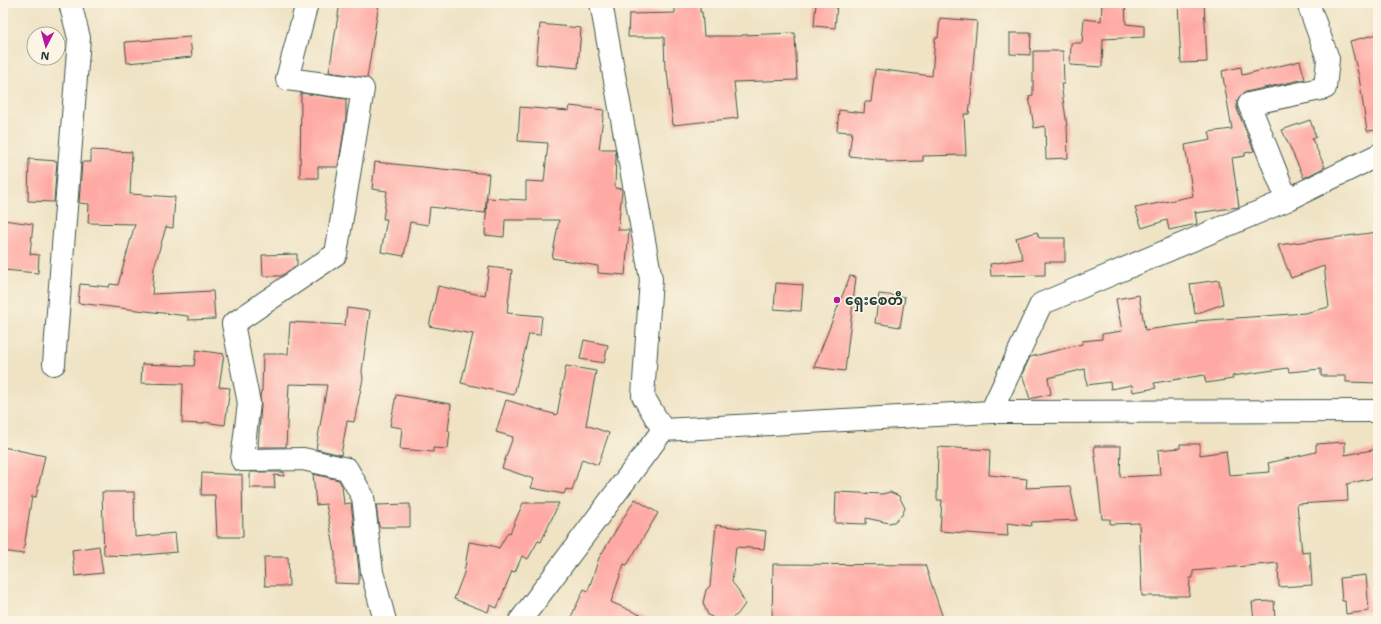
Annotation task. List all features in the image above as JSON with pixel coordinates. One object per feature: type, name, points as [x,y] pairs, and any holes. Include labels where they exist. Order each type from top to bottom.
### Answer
[{"type":"street","points":[[54,364],[80,38],[70,3]]},
{"type":"street","points":[[307,3],[287,79],[363,89],[336,254],[233,324],[249,403],[242,460],[303,459],[347,469],[363,497],[372,572],[385,621]]},
{"type":"street","points":[[601,3],[651,279],[643,396],[663,430]]},
{"type":"street","points":[[1287,200],[1249,104],[1325,88],[1328,59],[1308,6]]},
{"type":"street","points":[[991,412],[1041,304],[1287,200],[1378,155]]},
{"type":"street","points":[[663,430],[991,412],[1378,411]]},
{"type":"street","points":[[520,621],[663,430]]},
{"type":"building","points":[[340,3],[379,3],[367,78],[329,72]]},
{"type":"building","points":[[675,3],[700,3],[704,36],[742,36],[795,33],[797,80],[734,82],[738,118],[673,125],[667,71],[665,71],[664,37],[628,37],[629,14],[675,13]]},
{"type":"building","points":[[816,3],[837,4],[835,28],[814,26]]},
{"type":"building","points":[[1102,3],[1125,3],[1126,24],[1144,26],[1144,37],[1103,39],[1102,67],[1070,65],[1071,43],[1082,43],[1084,19],[1101,21]]},
{"type":"building","points":[[1178,3],[1204,3],[1207,62],[1181,63]]},
{"type":"building","points":[[940,18],[977,21],[969,114],[964,114],[966,155],[923,156],[923,161],[886,162],[886,160],[849,156],[852,132],[837,131],[839,110],[864,113],[865,102],[871,102],[875,69],[932,76],[935,38],[938,38]]},
{"type":"building","points":[[540,24],[581,28],[578,68],[536,64]]},
{"type":"building","points":[[1010,33],[1031,33],[1030,55],[1010,54]]},
{"type":"building","points":[[1378,34],[1378,130],[1367,131],[1359,77],[1350,41]]},
{"type":"building","points":[[190,37],[192,57],[127,63],[125,42]]},
{"type":"building","points":[[1033,51],[1063,51],[1064,84],[1061,84],[1067,126],[1068,158],[1046,159],[1045,126],[1034,128],[1029,96],[1033,95]]},
{"type":"building","points":[[1300,61],[1305,79],[1246,92],[1240,96],[1237,101],[1237,109],[1254,151],[1245,153],[1245,156],[1232,158],[1239,207],[1196,213],[1195,211],[1197,224],[1169,230],[1167,220],[1142,228],[1135,208],[1193,196],[1185,145],[1211,140],[1209,132],[1232,129],[1222,71],[1241,67],[1242,75]]},
{"type":"building","points":[[301,93],[346,99],[346,118],[338,167],[318,167],[318,178],[300,178]]},
{"type":"building","points":[[570,106],[604,110],[599,149],[615,149],[615,188],[622,189],[618,230],[629,230],[625,275],[598,273],[598,266],[552,258],[559,220],[505,220],[504,237],[485,235],[487,198],[526,200],[526,181],[544,182],[548,143],[518,141],[520,107],[569,111]]},
{"type":"building","points":[[1310,120],[1316,137],[1312,139],[1325,167],[1304,178],[1282,130]]},
{"type":"building","points":[[91,150],[132,152],[130,194],[175,197],[173,228],[166,227],[154,268],[152,294],[213,291],[215,319],[188,320],[188,316],[78,303],[80,284],[109,287],[110,284],[118,285],[135,224],[88,223],[89,204],[79,203],[82,162],[91,162]]},
{"type":"building","points":[[29,159],[57,161],[54,202],[28,201]]},
{"type":"building","points":[[375,162],[489,174],[485,213],[430,207],[428,225],[410,222],[404,256],[381,252],[387,219],[383,219],[387,191],[372,189]]},
{"type":"building","points":[[3,220],[33,224],[30,254],[39,255],[38,273],[3,270]]},
{"type":"building","points":[[1037,232],[1039,238],[1065,238],[1065,262],[1045,262],[1045,275],[991,276],[990,264],[1023,259],[1016,238]]},
{"type":"building","points":[[1378,232],[1378,383],[1346,382],[1346,376],[1321,376],[1321,369],[1289,372],[1288,368],[1232,376],[1233,379],[1206,383],[1204,375],[1154,383],[1156,388],[1133,392],[1132,385],[1111,389],[1110,382],[1087,385],[1085,369],[1048,378],[1051,394],[1030,399],[1022,374],[1030,357],[1082,344],[1082,341],[1102,339],[1102,334],[1122,331],[1116,299],[1139,295],[1145,330],[1197,323],[1196,321],[1305,313],[1329,307],[1324,266],[1291,278],[1278,245]]},
{"type":"building","points":[[297,254],[297,265],[281,276],[263,276],[262,255]]},
{"type":"building","points":[[489,267],[512,270],[507,313],[542,316],[540,335],[529,334],[514,395],[461,383],[473,334],[429,326],[438,286],[485,296]]},
{"type":"building","points":[[850,276],[856,277],[845,371],[814,367]]},
{"type":"building","points":[[1219,280],[1223,304],[1195,314],[1190,284]]},
{"type":"building","points":[[776,283],[803,285],[801,311],[774,309]]},
{"type":"building","points":[[879,294],[905,297],[900,327],[875,323]]},
{"type":"building","points":[[347,308],[370,311],[362,371],[363,379],[354,422],[347,421],[341,455],[316,449],[327,385],[289,384],[286,447],[258,447],[263,354],[288,354],[290,322],[345,325]]},
{"type":"building","points":[[584,340],[608,345],[604,363],[580,359]]},
{"type":"building","points":[[196,350],[224,354],[219,387],[230,388],[225,425],[204,422],[203,424],[182,423],[183,384],[141,383],[142,364],[194,366]]},
{"type":"building","points":[[566,366],[596,371],[586,425],[609,433],[598,465],[582,459],[572,491],[566,489],[564,494],[531,488],[534,479],[502,468],[513,437],[496,432],[506,400],[557,415]]},
{"type":"building","points":[[396,395],[451,404],[448,449],[433,448],[433,452],[400,449],[402,428],[390,426]]},
{"type":"building","points":[[1345,442],[1345,455],[1378,449],[1378,477],[1347,484],[1348,501],[1297,504],[1302,553],[1310,552],[1312,585],[1279,587],[1278,563],[1193,571],[1193,578],[1190,578],[1189,596],[1142,596],[1139,523],[1110,524],[1110,519],[1102,519],[1094,446],[1121,446],[1120,477],[1160,475],[1158,450],[1180,448],[1180,444],[1200,444],[1200,455],[1226,451],[1229,475],[1270,472],[1268,463],[1316,452],[1316,444]]},
{"type":"building","points":[[3,447],[45,456],[36,497],[32,496],[23,554],[3,551]]},
{"type":"building","points":[[938,447],[990,450],[989,475],[1027,479],[1026,488],[1070,486],[1077,520],[1032,522],[1031,526],[1007,523],[1008,536],[940,531],[942,500],[937,500]]},
{"type":"building","points":[[250,472],[284,472],[284,476],[274,475],[275,488],[250,488]]},
{"type":"building","points":[[202,473],[242,475],[243,537],[217,537],[215,495],[201,495]]},
{"type":"building","points":[[313,474],[339,480],[342,486],[344,504],[351,503],[359,571],[359,584],[335,583],[335,553],[326,504],[316,505]]},
{"type":"building","points":[[102,492],[134,492],[135,537],[175,533],[177,552],[133,556],[104,555]]},
{"type":"building","points":[[836,492],[882,494],[890,492],[899,496],[905,508],[902,515],[894,522],[889,523],[866,518],[866,524],[835,523]]},
{"type":"building","points":[[635,499],[658,513],[627,565],[624,564],[611,602],[654,621],[569,621],[584,589],[588,591],[599,558]]},
{"type":"building","points":[[523,503],[559,503],[541,542],[538,541],[528,559],[522,556],[515,572],[512,571],[497,608],[490,605],[488,612],[454,599],[464,573],[469,542],[499,548],[508,532],[510,533]]},
{"type":"building","points":[[410,504],[410,527],[379,527],[376,505]]},
{"type":"building","points":[[716,525],[766,531],[764,549],[736,547],[732,582],[739,591],[745,604],[737,615],[726,621],[719,621],[708,615],[703,603],[706,590],[710,586]]},
{"type":"building","points":[[99,546],[103,573],[75,576],[72,550]]},
{"type":"building","points":[[264,557],[288,557],[289,586],[265,586]]},
{"type":"building","points":[[773,564],[925,565],[944,621],[772,621]]},
{"type":"building","points":[[1366,575],[1369,611],[1346,614],[1345,601],[1342,601],[1340,578]]},
{"type":"building","points":[[1274,601],[1275,621],[1254,621],[1252,602]]},
{"type":"place","name":"ရှေးစေတီ","points":[[837,300]]}]
